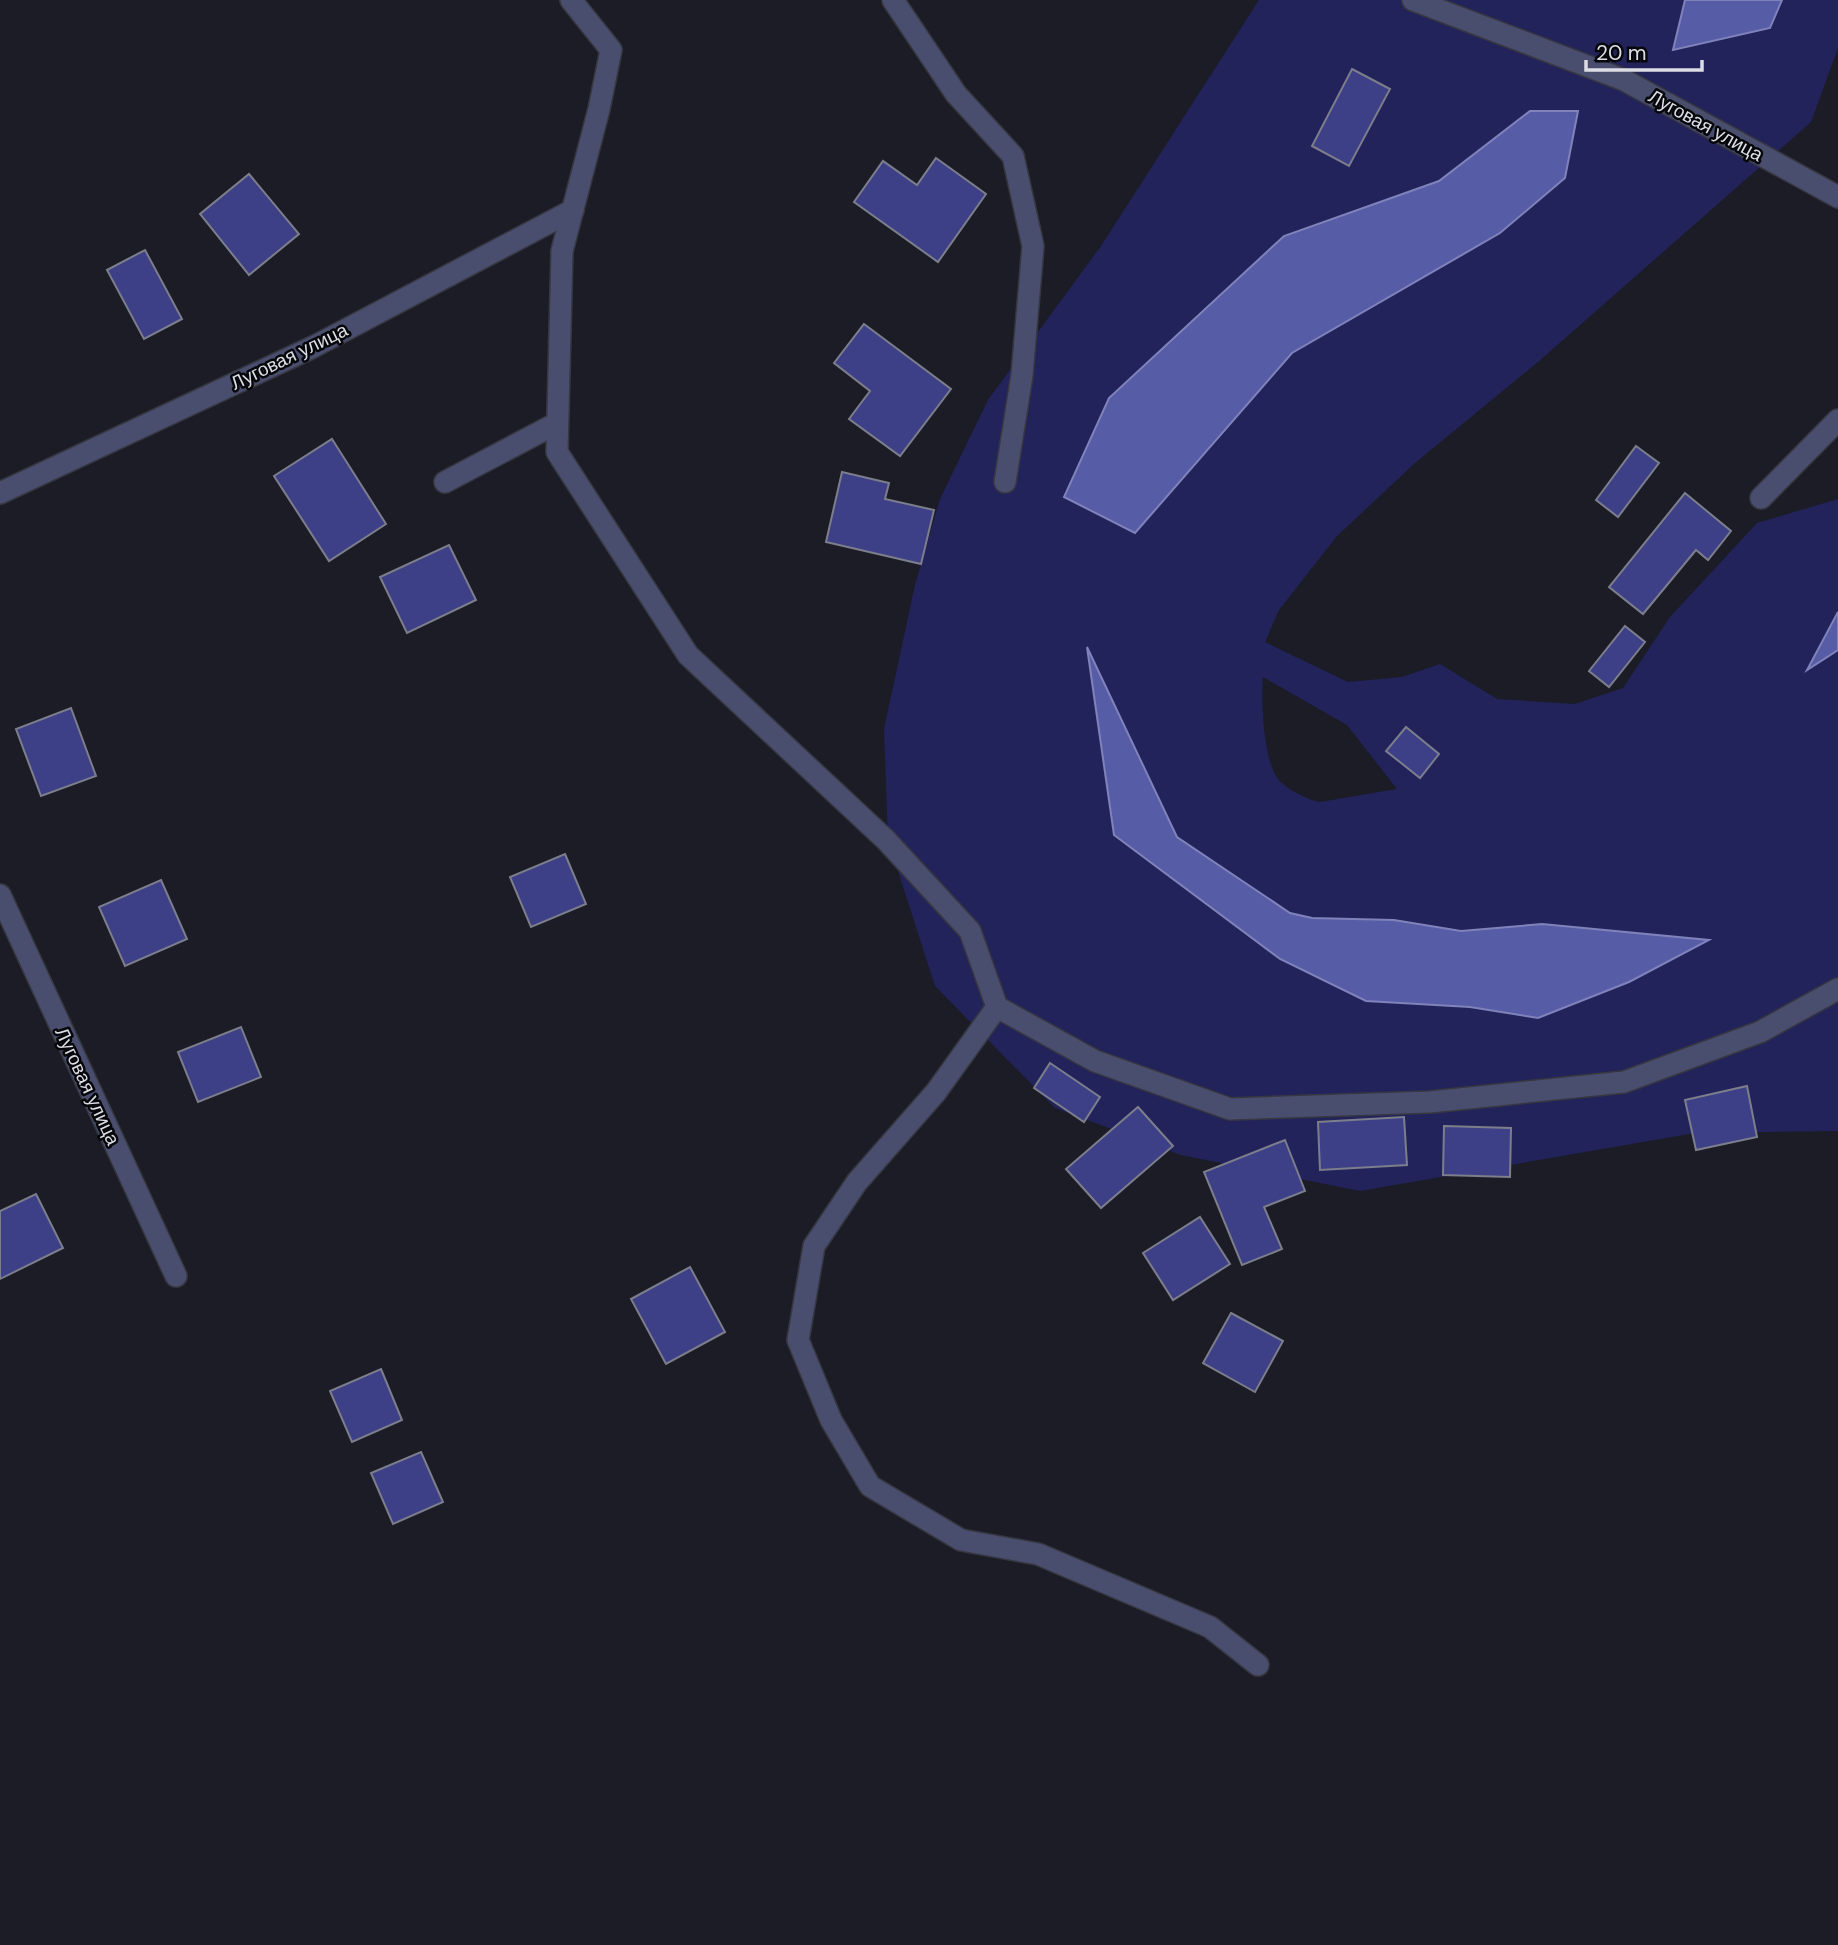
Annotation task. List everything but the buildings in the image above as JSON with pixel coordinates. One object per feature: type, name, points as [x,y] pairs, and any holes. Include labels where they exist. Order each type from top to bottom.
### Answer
[{"type":"street","points":[[571,0],[611,50],[562,251],[557,452],[688,656],[886,840],[970,931],[997,1007],[1095,1061],[1230,1110],[1430,1102],[1624,1082],[1760,1032],[1838,989]]},
{"type":"street","points":[[893,0],[956,94],[1013,156],[1032,246],[1022,375],[1005,482]]},
{"type":"street","name":"Луговая улица","points":[[1413,0],[1624,80],[1838,197]]},
{"type":"street","name":"Луговая улица","points":[[0,493],[313,346],[573,210]]},
{"type":"street","points":[[1761,498],[1838,420]]},
{"type":"street","points":[[445,482],[557,423]]},
{"type":"street","name":"Луговая улица","points":[[0,895],[176,1276]]},
{"type":"street","points":[[997,1007],[936,1092],[857,1182],[814,1246],[797,1340],[831,1420],[870,1486],[961,1540],[1038,1554],[1210,1627],[1258,1665]]},
{"type":"shaded area","points":[[1259,0],[1838,0],[1838,48],[1811,122],[1538,362],[1415,463],[1337,536],[1279,610],[1265,642],[1348,682],[1402,677],[1440,664],[1497,699],[1575,704],[1623,688],[1670,617],[1757,523],[1838,499],[1838,612],[1808,668],[1838,650],[1838,1131],[1695,1133],[1360,1191],[1181,1155],[1055,1108],[935,986],[888,840],[884,729],[915,585],[940,499],[988,400],[1101,246]],"holes":[[[1263,677],[1347,725],[1397,789],[1320,802],[1298,794],[1278,779],[1269,758],[1263,715]]]},
{"type":"water","points":[[1685,0],[1782,0],[1770,28],[1673,50]]},
{"type":"water","points":[[1530,111],[1578,111],[1565,178],[1500,233],[1292,353],[1135,533],[1064,497],[1109,398],[1284,236],[1439,181]]},
{"type":"water","points":[[1838,612],[1838,650],[1807,670]]},
{"type":"water","points":[[1087,647],[1177,837],[1290,913],[1312,918],[1394,920],[1461,931],[1542,924],[1709,940],[1629,982],[1538,1018],[1470,1007],[1366,1001],[1280,959],[1114,835]]}]
